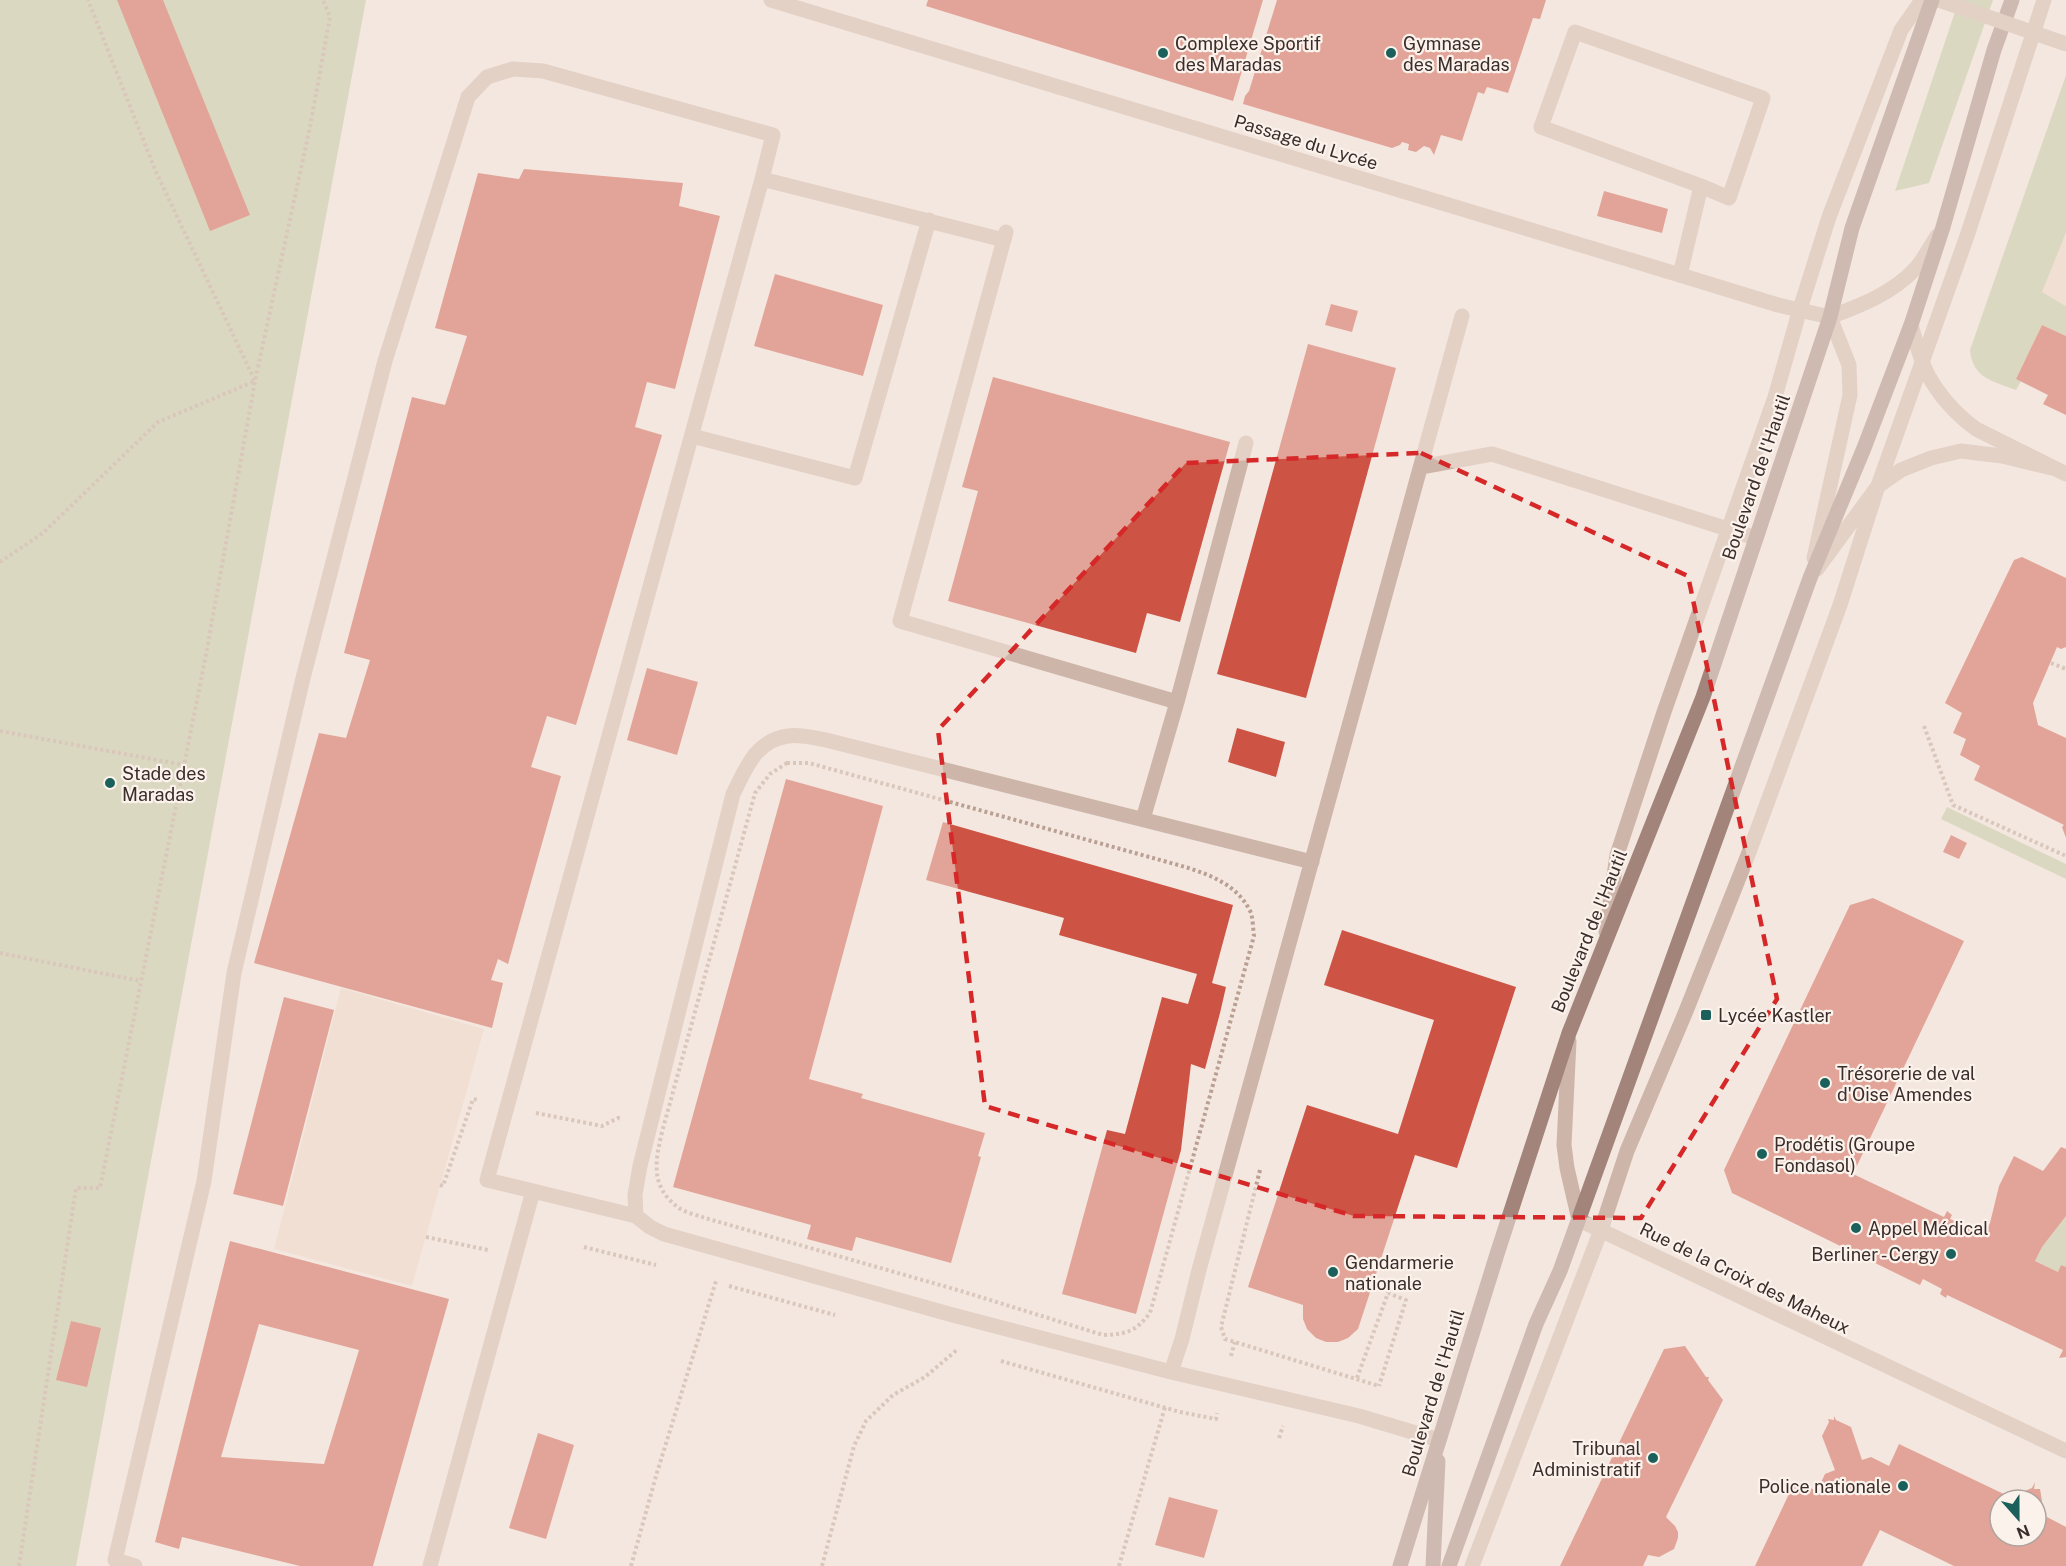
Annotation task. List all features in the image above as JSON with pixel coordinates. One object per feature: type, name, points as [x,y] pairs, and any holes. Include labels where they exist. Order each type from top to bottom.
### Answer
[{"type":"main road","name":"Boulevard de l'Hautil","points":[[1400,1566],[1569,1033],[1703,697],[1830,317],[1852,228],[1932,0]]},
{"type":"main road","points":[[1449,1566],[1536,1324],[1560,1271],[1579,1220],[1810,578],[1864,448],[1911,325],[1943,227],[1994,50],[2012,0]]},
{"type":"main road","points":[[1433,1566],[1439,1440]]},
{"type":"street","name":"Passage du Lycée","points":[[771,0],[1778,305],[1830,317]]},
{"type":"street","points":[[1604,946],[1617,855],[1775,397],[1829,217],[1901,30],[1922,0]]},
{"type":"street","points":[[1938,0],[2066,44]]},
{"type":"street","points":[[1472,1566],[1601,1230],[1627,1151],[1686,1011],[1756,833],[1840,605],[1878,486],[1967,236],[2044,0]]},
{"type":"street","points":[[1575,32],[1763,98],[1729,198],[1701,186],[1541,127],[1575,32]]},
{"type":"street","points":[[135,1566],[115,1560],[204,1181],[234,973],[303,678],[385,362],[468,97],[487,77],[513,69],[543,71],[773,135],[487,1180],[636,1216],[650,1227],[685,1240],[949,1314],[1171,1372],[1368,1419],[1439,1440]]},
{"type":"street","points":[[762,179],[1005,236],[900,621],[1177,702]]},
{"type":"street","points":[[1680,275],[1701,186]]},
{"type":"street","points":[[692,436],[855,478],[929,220]]},
{"type":"street","points":[[1810,578],[1850,395],[1849,365],[1830,317],[1854,309],[1898,285],[1917,267],[1943,227]]},
{"type":"street","points":[[1171,1372],[1182,1339],[1199,1270],[1462,316]]},
{"type":"street","points":[[1911,325],[1933,381],[1964,420],[1976,429],[2061,471]]},
{"type":"street","points":[[1143,819],[1177,702],[1245,443]]},
{"type":"street","points":[[1810,578],[1878,486],[1901,470],[1932,458],[1961,451],[2002,456],[2061,471]]},
{"type":"street","points":[[1421,467],[1492,454],[1756,538]]},
{"type":"street","points":[[636,1216],[635,1195],[656,1129],[733,794],[746,768],[763,744],[789,735],[826,740],[1312,862]]},
{"type":"street","points":[[1569,1033],[1564,1145],[1579,1220]]},
{"type":"street","points":[[430,1566],[533,1191]]},
{"type":"street","name":"Rue de la Croix des Maheux","points":[[1579,1220],[2066,1451]]},
{"type":"path","points":[[88,0],[156,172],[255,381]]},
{"type":"path","points":[[19,1566],[76,1188],[100,1188],[205,660],[255,381],[310,128],[330,17],[323,0]]},
{"type":"path","points":[[0,562],[43,533],[158,422],[255,381]]},
{"type":"path","points":[[2050,663],[2066,669]]},
{"type":"path","points":[[1924,726],[1953,805],[2066,856]]},
{"type":"path","points":[[0,731],[184,765]]},
{"type":"path","points":[[787,763],[809,763],[1198,872],[1226,884],[1243,898],[1252,916],[1254,936],[1150,1313],[1139,1327],[1122,1334],[1103,1335],[972,1294],[680,1209],[663,1192],[657,1178],[656,1129],[755,793],[770,774],[787,763]]},
{"type":"path","points":[[0,953],[141,981]]},
{"type":"path","points":[[440,1185],[443,1186],[473,1099],[602,1126],[618,1118],[656,1129]]},
{"type":"path","points":[[1262,1164],[1221,1327],[1225,1339],[1379,1386]]},
{"type":"path","points":[[426,1236],[515,1256]]},
{"type":"path","points":[[632,1566],[656,1476],[716,1281]]},
{"type":"path","points":[[1357,1378],[1388,1293],[1406,1300],[1368,1419]]},
{"type":"path","points":[[822,1566],[854,1446],[866,1421],[893,1395],[925,1377],[958,1349]]},
{"type":"path","points":[[1119,1566],[1165,1407]]},
{"type":"highlighted area","points":[[1421,453],[1688,576],[1777,999],[1641,1218],[1354,1216],[985,1106],[938,730],[1186,463]]},
{"type":"green space","name":"Stade des Maradas","points":[[0,0],[366,0],[76,1566],[0,1566]]},
{"type":"green space","points":[[1959,0],[1993,0],[1929,183],[1895,191]]},
{"type":"green space","points":[[2066,75],[2066,233],[2043,292],[2066,306],[2066,336],[2042,325],[2016,379],[2021,381],[2016,390],[1992,381],[1980,373],[1975,367],[1970,350]]},
{"type":"green space","points":[[1947,807],[2066,864],[2066,879],[1941,819]]},
{"type":"green space","points":[[2066,1216],[2066,1267],[2061,1265],[2058,1272],[2035,1261],[2042,1247]]},
{"type":"shaded area","points":[[2066,233],[2066,306],[2042,292]]},
{"type":"shaded area","points":[[341,988],[484,1029],[412,1286],[274,1249]]},
{"type":"building","points":[[117,0],[163,0],[250,215],[210,231]]},
{"type":"building","name":"Complexe Sportif des Maradas","points":[[928,0],[1263,0],[1233,101],[926,6]]},
{"type":"building","name":"Gymnase des Maradas","points":[[1277,0],[1546,0],[1540,19],[1533,18],[1508,93],[1487,87],[1484,94],[1478,92],[1462,141],[1441,135],[1434,155],[1430,148],[1424,146],[1416,152],[1408,150],[1409,144],[1402,142],[1392,148],[1243,104]]},
{"type":"building","points":[[524,169],[683,183],[679,206],[720,216],[675,389],[647,382],[635,427],[662,435],[576,725],[547,716],[531,767],[561,776],[508,964],[498,959],[491,980],[503,983],[492,1028],[254,963],[319,733],[346,738],[370,660],[344,653],[412,397],[445,405],[467,336],[435,328],[478,173],[519,179]]},
{"type":"building","points":[[1604,191],[1668,209],[1662,233],[1597,216]]},
{"type":"building","points":[[775,274],[883,305],[863,376],[754,346]]},
{"type":"building","points":[[1331,304],[1358,311],[1352,332],[1325,325]]},
{"type":"building","points":[[2042,325],[2066,336],[2066,415],[2043,404],[2048,395],[2016,379]]},
{"type":"building","points":[[1308,344],[1396,368],[1306,698],[1217,674]]},
{"type":"building","points":[[993,377],[1230,442],[1180,622],[1147,613],[1136,653],[948,601],[978,491],[962,487]]},
{"type":"building","points":[[2022,557],[2066,578],[2066,647],[2061,649],[2057,647],[2033,703],[2038,725],[2066,738],[2066,838],[2062,827],[2064,825],[1974,780],[1980,766],[1960,755],[1966,739],[1953,733],[1962,713],[1945,703],[2014,560]]},
{"type":"building","points":[[647,668],[698,682],[677,755],[627,740]]},
{"type":"building","points":[[1237,728],[1285,742],[1276,777],[1228,762]]},
{"type":"building","points":[[786,779],[883,806],[809,1079],[863,1094],[861,1098],[985,1133],[978,1156],[981,1157],[951,1263],[856,1237],[852,1251],[807,1239],[811,1225],[673,1187]]},
{"type":"building","points":[[943,822],[1233,905],[1212,983],[1226,987],[1220,1013],[1205,1069],[1191,1064],[1181,1150],[1136,1314],[1062,1294],[1107,1130],[1125,1134],[1162,997],[1188,1004],[1197,974],[1059,935],[1064,918],[926,880]]},
{"type":"building","points":[[1951,835],[1967,843],[1959,859],[1943,852]]},
{"type":"building","points":[[1873,898],[1964,941],[1853,1174],[1944,1217],[1947,1211],[1952,1215],[1950,1219],[1970,1228],[1972,1225],[1979,1228],[1977,1231],[1984,1235],[1990,1223],[1999,1186],[2014,1156],[2043,1171],[2061,1147],[2066,1149],[2066,1216],[2042,1247],[2035,1261],[2058,1272],[2061,1265],[2066,1267],[2066,1357],[2059,1358],[2063,1350],[1947,1295],[1946,1298],[1940,1294],[1942,1289],[1923,1279],[1920,1285],[1732,1193],[1724,1170],[1850,905]]},
{"type":"building","points":[[1342,930],[1516,987],[1457,1168],[1415,1155],[1358,1329],[1348,1338],[1338,1342],[1326,1342],[1316,1338],[1307,1329],[1303,1319],[1303,1305],[1248,1287],[1307,1105],[1398,1134],[1434,1020],[1324,985]]},
{"type":"building","points":[[284,997],[334,1010],[283,1206],[233,1194]]},
{"type":"building","points":[[230,1241],[449,1299],[373,1566],[300,1566],[182,1537],[179,1549],[155,1542]],"holes":[[[259,1324],[359,1350],[324,1464],[221,1457]]]},
{"type":"building","points":[[71,1321],[101,1328],[87,1387],[56,1380]]},
{"type":"building","name":"Tribunal Administratif","points":[[1685,1346],[1723,1400],[1666,1517],[1678,1532],[1674,1549],[1659,1557],[1648,1555],[1643,1566],[1560,1566],[1664,1349]]},
{"type":"building","name":"Police nationale","points":[[1834,1416],[1836,1420],[1851,1427],[1862,1460],[1871,1457],[1889,1466],[1899,1444],[1991,1488],[1988,1488],[1988,1548],[2048,1548],[2048,1518],[2066,1527],[2066,1566],[1954,1566],[1880,1530],[1862,1566],[1755,1566],[1795,1481],[1817,1491],[1825,1474],[1835,1470],[1822,1436],[1829,1422],[1828,1419],[1834,1420]]},
{"type":"building","points":[[538,1433],[574,1445],[546,1539],[509,1528]]},
{"type":"building","points":[[1169,1497],[1218,1510],[1204,1558],[1155,1545]]},
{"type":"place","name":"Complexe Sportif des Maradas","points":[[1163,53]]},
{"type":"place","name":"Gymnase des Maradas","points":[[1391,53]]},
{"type":"place","name":"Stade des Maradas","points":[[110,783]]},
{"type":"place","name":"Lycée Kastler","points":[[1706,1015]]},
{"type":"place","name":"Trésorerie de val d'Oise Amendes","points":[[1825,1083]]},
{"type":"place","name":"Prodétis (Groupe Fondasol)","points":[[1762,1154]]},
{"type":"place","name":"Appel Médical","points":[[1856,1228]]},
{"type":"place","name":"Berliner - Cergy","points":[[1951,1254]]},
{"type":"place","name":"Gendarmerie nationale","points":[[1333,1272]]},
{"type":"place","name":"Tribunal Administratif","points":[[1653,1458]]},
{"type":"place","name":"Police nationale","points":[[1903,1486]]}]
